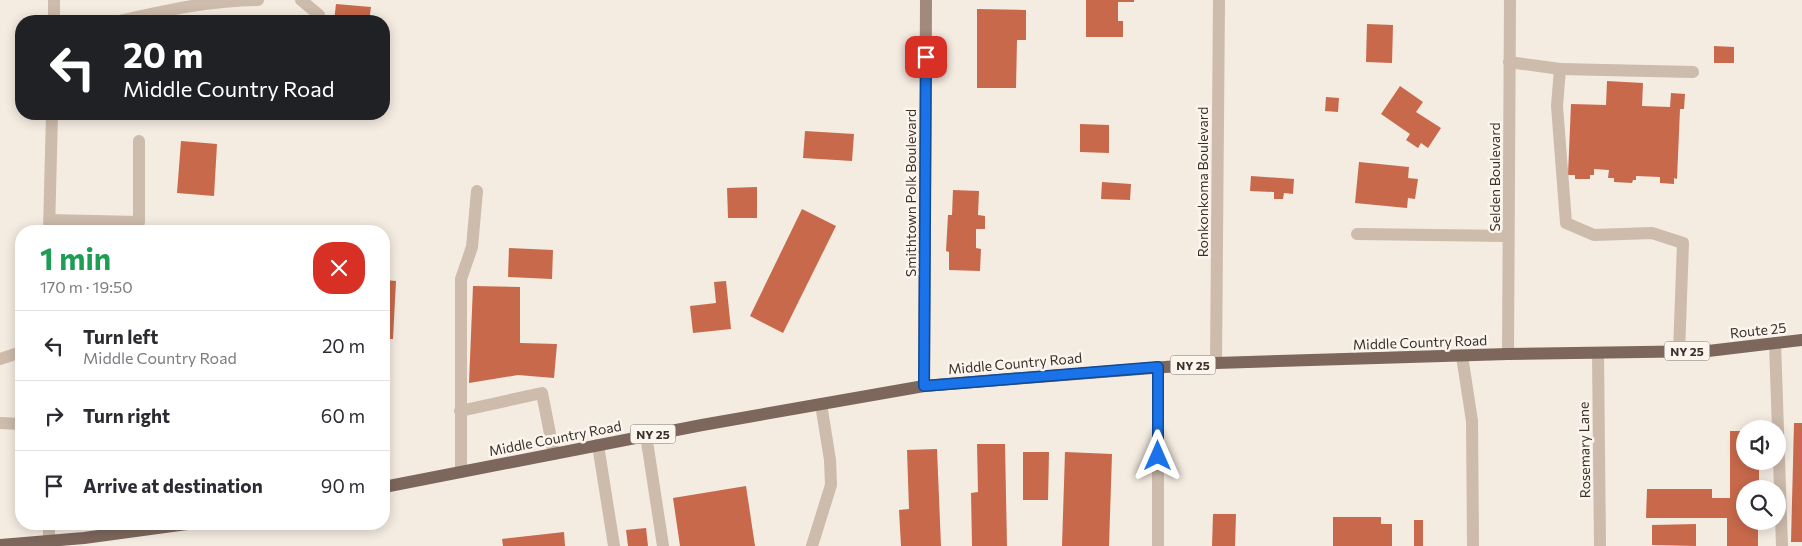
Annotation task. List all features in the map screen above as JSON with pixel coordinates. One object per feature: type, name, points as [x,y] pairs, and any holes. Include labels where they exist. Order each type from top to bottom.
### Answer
[{"type":"main road","name":"Route 25","points":[[1598,353],[1708,351],[1802,340]]},
{"type":"main road","name":"Middle Country Road","points":[[390,486],[646,435],[924,386],[1216,364],[1508,354],[1598,353]]},
{"type":"main road","points":[[0,545],[50,544],[126,530]]},
{"type":"street","points":[[54,0],[54,15]]},
{"type":"street","points":[[146,15],[235,0],[258,0]]},
{"type":"street","points":[[301,0],[319,15]]},
{"type":"street","name":"Smithtown Polk Boulevard","points":[[924,386],[926,0]]},
{"type":"street","name":"Ronkonkoma Boulevard","points":[[1216,364],[1219,0]]},
{"type":"street","name":"Selden Boulevard","points":[[1508,354],[1510,0]]},
{"type":"street","points":[[1509,62],[1560,70],[1694,72]]},
{"type":"street","points":[[1560,70],[1557,106],[1566,223],[1594,235],[1652,233],[1683,243],[1679,352]]},
{"type":"street","points":[[50,225],[52,120]]},
{"type":"street","points":[[72,225],[139,222],[139,142]]},
{"type":"street","points":[[461,472],[461,278],[472,247],[477,191]]},
{"type":"street","points":[[1357,234],[1508,236]]},
{"type":"street","points":[[1775,343],[1782,546]]},
{"type":"street","name":"Rosemary Lane","points":[[1598,353],[1600,546]]},
{"type":"street","points":[[0,359],[15,354]]},
{"type":"street","points":[[1462,356],[1472,421],[1473,546]]},
{"type":"street","points":[[1158,367],[1158,546]]},
{"type":"street","points":[[460,411],[542,393],[554,454]]},
{"type":"street","points":[[812,546],[831,485],[830,460],[821,404]]},
{"type":"street","points":[[0,423],[15,424]]},
{"type":"street","points":[[646,435],[663,546]]},
{"type":"street","points":[[598,445],[614,546]]},
{"type":"street","points":[[49,530],[50,544]]},
{"type":"building","points":[[1086,0],[1134,0],[1134,2],[1118,2],[1118,21],[1123,21],[1123,37],[1086,37]]},
{"type":"building","points":[[336,4],[371,7],[370,15],[335,15]]},
{"type":"building","points":[[977,9],[1026,10],[1026,40],[1017,40],[1016,88],[977,88]]},
{"type":"building","points":[[1367,24],[1393,25],[1392,63],[1366,62]]},
{"type":"building","points":[[1714,46],[1734,47],[1734,63],[1714,63]]},
{"type":"building","points":[[1607,81],[1643,83],[1642,106],[1670,107],[1671,93],[1685,94],[1684,109],[1680,109],[1677,179],[1674,178],[1674,184],[1660,183],[1660,177],[1636,176],[1636,180],[1633,180],[1632,183],[1614,182],[1614,178],[1608,178],[1609,170],[1594,169],[1594,175],[1590,175],[1590,179],[1575,179],[1575,175],[1568,175],[1571,104],[1606,105]]},
{"type":"building","points":[[1400,86],[1423,102],[1416,112],[1441,128],[1428,148],[1421,143],[1418,148],[1406,140],[1410,134],[1381,114]]},
{"type":"building","points":[[1326,97],[1339,98],[1338,112],[1325,111]]},
{"type":"building","points":[[1080,124],[1109,125],[1109,153],[1080,152]]},
{"type":"building","points":[[805,131],[854,134],[852,161],[803,158]]},
{"type":"building","points":[[181,141],[217,144],[214,196],[177,193]]},
{"type":"building","points":[[1359,162],[1409,167],[1408,178],[1418,179],[1415,199],[1408,198],[1407,208],[1355,203]]},
{"type":"building","points":[[1251,176],[1294,179],[1293,194],[1284,193],[1283,199],[1274,199],[1274,192],[1250,191]]},
{"type":"building","points":[[1102,182],[1131,184],[1130,200],[1101,199]]},
{"type":"building","points":[[757,187],[757,218],[728,218],[727,188]]},
{"type":"building","points":[[953,190],[979,191],[978,215],[985,216],[985,229],[976,229],[976,248],[981,249],[980,271],[949,270],[949,252],[946,251],[948,215],[952,215]]},
{"type":"building","points":[[802,209],[836,226],[783,333],[750,316]]},
{"type":"building","points":[[509,248],[553,250],[552,279],[508,277]]},
{"type":"building","points":[[390,280],[396,281],[393,339],[390,339]]},
{"type":"building","points":[[726,281],[731,329],[693,333],[690,306],[716,303],[714,282]]},
{"type":"building","points":[[473,286],[520,287],[520,343],[557,344],[554,378],[518,375],[469,383]]},
{"type":"building","points":[[1794,423],[1802,423],[1802,542],[1791,542]]},
{"type":"building","points":[[1730,431],[1736,431],[1736,470],[1759,470],[1759,480],[1736,480],[1736,530],[1758,530],[1758,546],[1727,546],[1727,518],[1646,518],[1647,489],[1712,489],[1712,498],[1730,498]]},
{"type":"building","points":[[977,444],[1005,444],[1007,546],[972,546],[971,493],[978,492]]},
{"type":"building","points":[[937,449],[941,546],[901,546],[899,510],[909,509],[907,450]]},
{"type":"building","points":[[1023,452],[1049,452],[1048,500],[1023,500]]},
{"type":"building","points":[[1065,452],[1112,454],[1109,546],[1062,546]]},
{"type":"building","points":[[746,486],[755,546],[680,546],[673,498]]},
{"type":"building","points":[[1213,514],[1236,514],[1235,546],[1212,546]]},
{"type":"building","points":[[1333,517],[1381,517],[1381,524],[1392,524],[1392,546],[1333,546]]},
{"type":"building","points":[[1414,520],[1423,520],[1423,546],[1414,546]]},
{"type":"building","points":[[1696,524],[1696,546],[1652,545],[1652,525]]},
{"type":"building","points":[[646,528],[648,546],[628,546],[626,530]]},
{"type":"building","points":[[564,532],[565,546],[503,546],[502,539]]},
{"type":"route","points":[[926,57],[924,386],[1158,367],[1158,456]]}]
